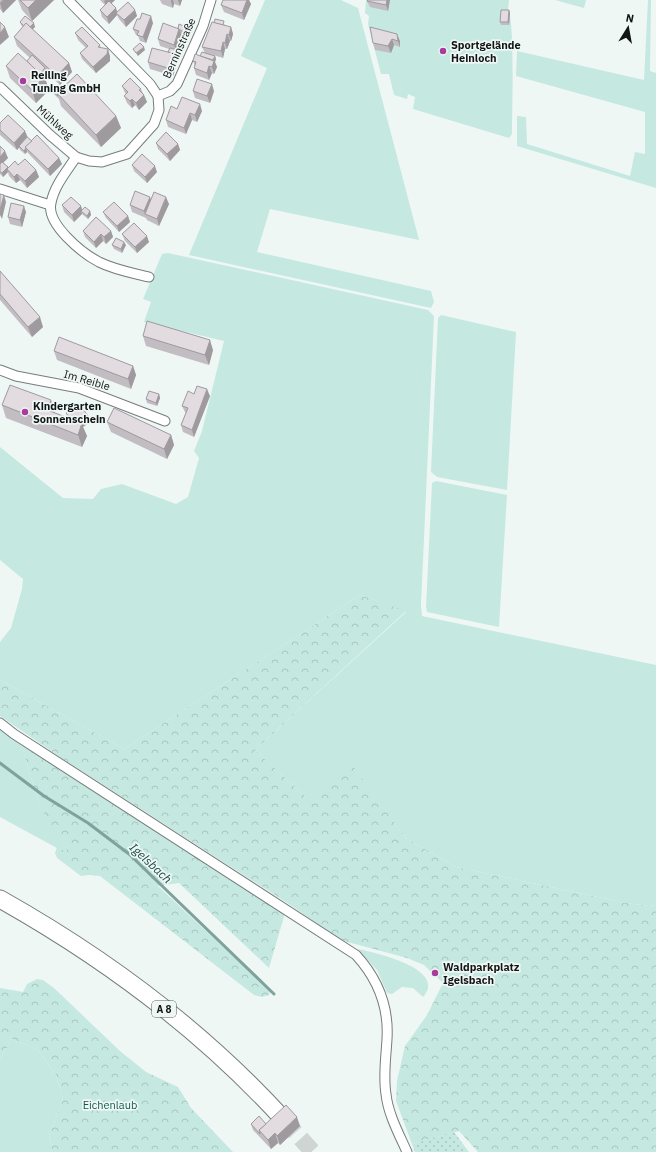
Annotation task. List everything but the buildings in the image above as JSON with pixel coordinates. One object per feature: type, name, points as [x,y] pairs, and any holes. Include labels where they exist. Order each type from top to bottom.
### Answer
[{"type":"highway","name":"A 8","points":[[0,899],[51,929],[135,986],[231,1066],[280,1124],[252,1101],[208,1059],[129,995],[56,946],[0,912]]},
{"type":"street","points":[[68,0],[150,84],[158,96],[159,110],[154,124],[127,154],[102,162],[89,161],[76,157],[54,192],[50,205],[54,222],[61,231],[99,262],[119,270],[149,277]]},
{"type":"street","name":"Berninstraße","points":[[158,96],[170,91],[177,84],[203,26],[211,0]]},
{"type":"street","name":"Mühlweg","points":[[0,87],[50,135],[76,157]]},
{"type":"street","points":[[0,189],[50,205]]},
{"type":"street","name":"Im Reible","points":[[0,370],[16,376],[79,388],[165,421]]},
{"type":"street","points":[[0,723],[27,742],[350,949],[356,955],[368,969],[378,986],[385,1004],[388,1020],[384,1079],[386,1096],[407,1152]]},
{"type":"green space","points":[[265,0],[341,0],[358,8],[419,240],[270,209],[257,252],[431,291],[434,302],[431,308],[189,255],[267,68],[241,56]]},
{"type":"green space","name":"Sportgelände Heinloch","points":[[366,0],[509,0],[508,10],[512,31],[513,69],[512,134],[509,138],[413,109],[415,97],[408,94],[407,99],[394,95],[389,74],[381,74],[368,24],[369,16],[365,13]]},
{"type":"green space","points":[[555,0],[586,0],[584,8]]},
{"type":"green space","points":[[648,0],[651,0],[650,71],[656,73],[656,188],[517,146],[517,116],[526,117],[527,144],[630,176],[635,152],[645,154],[645,112],[516,76],[517,51],[644,80]]},
{"type":"green space","points":[[168,253],[428,310],[434,316],[421,605],[422,616],[656,665],[656,905],[649,906],[627,903],[456,867],[406,838],[350,763],[307,798],[255,750],[406,612],[360,595],[124,749],[0,680],[0,642],[11,628],[22,589],[23,579],[0,560],[0,447],[63,498],[93,499],[101,489],[122,484],[176,504],[188,497],[199,458],[194,451],[202,431],[224,341],[144,322],[151,302],[143,299],[162,254]]},
{"type":"green space","points":[[441,315],[516,332],[507,490],[437,477],[431,472],[438,318]]},
{"type":"green space","points":[[436,481],[507,495],[499,627],[427,612],[432,483]]},
{"type":"green space","points":[[360,595],[406,611],[255,750],[307,798],[350,762],[406,838],[456,867],[627,903],[649,906],[656,905],[656,1152],[478,1152],[459,1131],[412,1144],[396,1101],[397,1081],[405,1046],[427,1015],[443,983],[424,965],[407,958],[340,940],[292,906],[60,757],[0,716],[0,680],[124,749]]},
{"type":"green space","points":[[0,728],[21,744],[40,807],[61,836],[67,848],[66,853],[0,817]]},
{"type":"green space","points":[[21,744],[285,913],[269,968],[179,883],[158,886],[270,991],[269,995],[262,997],[254,995],[100,876],[81,876],[57,858],[55,853],[57,847],[66,852],[67,848],[40,807]]},
{"type":"green space","points":[[358,950],[389,957],[412,967],[421,973],[427,981],[428,989],[423,997],[413,988],[402,987],[392,994],[387,993],[377,970]]},
{"type":"green space","name":"Eichenlaub","points":[[37,979],[43,980],[55,989],[120,1051],[146,1072],[178,1087],[191,1108],[233,1152],[52,1152],[49,1135],[63,1099],[56,1075],[38,1050],[12,1039],[0,1059],[0,988],[23,992],[27,984]]},
{"type":"green space","points":[[12,1039],[38,1050],[56,1075],[63,1099],[49,1135],[52,1152],[0,1152],[0,1059]]},
{"type":"green space","points":[[454,1132],[469,1152],[415,1152],[412,1144]]},
{"type":"waterway","name":"Igelsbach","points":[[0,763],[44,796],[88,823],[129,854],[274,994]]},
{"type":"tunnel","points":[[284,1120],[313,1152]]},
{"type":"place","name":"Sportgelände Heinloch","points":[[443,51]]},
{"type":"place","name":"Reiling Tuning GmbH","points":[[23,81]]},
{"type":"place","name":"Kindergarten Sonnenschein","points":[[25,412]]},
{"type":"place","name":"Waldparkplatz Igelsbach","points":[[435,973]]}]
